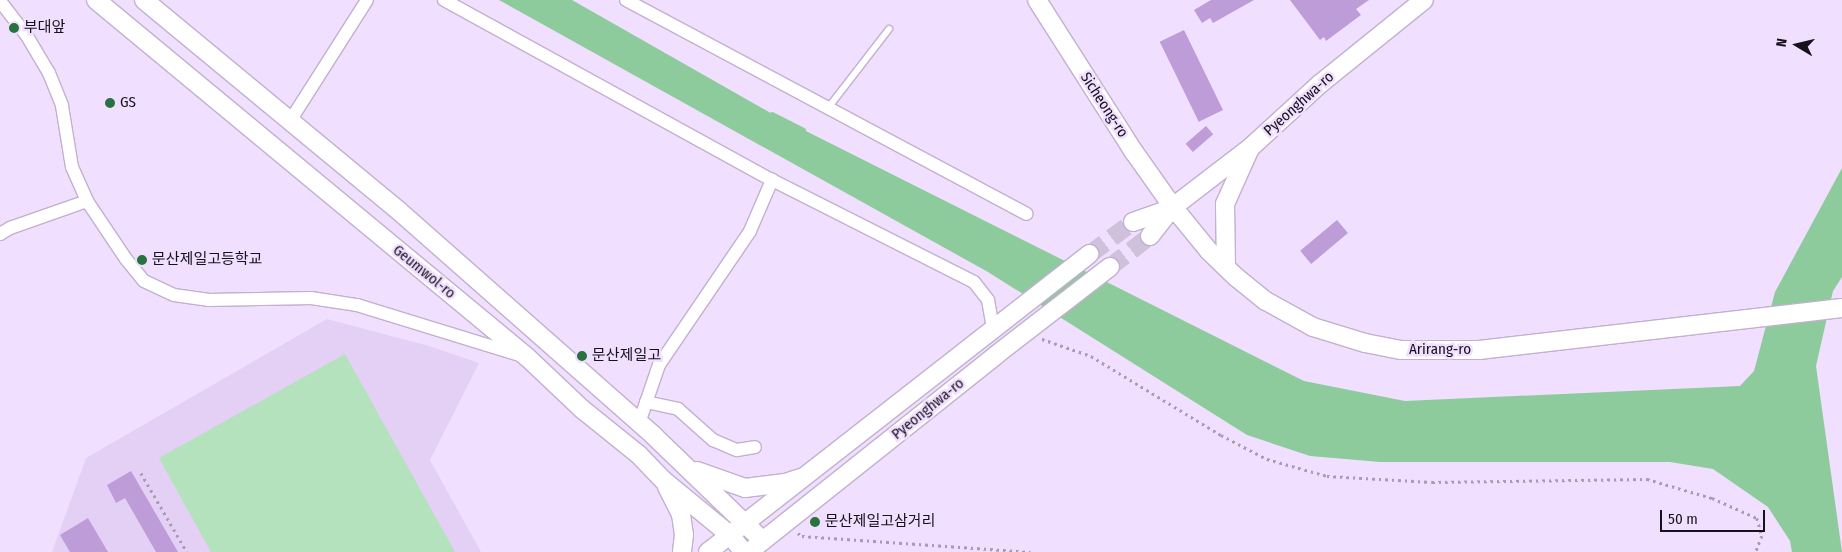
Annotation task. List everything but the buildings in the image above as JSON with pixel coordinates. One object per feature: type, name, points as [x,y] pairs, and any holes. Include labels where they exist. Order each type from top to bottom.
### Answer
[{"type":"main road","name":"Geumwol-ro","points":[[96,0],[527,357],[582,409],[639,455],[663,480],[730,535],[744,552]]},
{"type":"main road","name":"Geumwol-ro","points":[[144,0],[400,212],[639,423],[747,523],[763,541]]},
{"type":"main road","name":"Sicheong-ro","points":[[1037,0],[1134,152],[1173,207]]},
{"type":"main road","name":"Pyeonghwa-ro","points":[[1150,236],[1173,207],[1250,148],[1321,83],[1424,0]]},
{"type":"main road","points":[[1226,267],[1225,204],[1250,148]]},
{"type":"main road","name":"Pyeonghwa-ro","points":[[1133,222],[1173,207]]},
{"type":"main road","name":"Arirang-ro","points":[[1173,207],[1209,251],[1266,301],[1313,327],[1364,343],[1401,350],[1479,350],[1842,308]]},
{"type":"main road","name":"Pyeonghwa-ro","points":[[708,552],[807,476],[993,327],[1090,254]]},
{"type":"main road","name":"Pyeonghwa-ro","points":[[749,552],[1040,320],[1110,267]]},
{"type":"main road","points":[[685,466],[720,481],[745,488],[785,483],[807,476]]},
{"type":"main road","points":[[663,480],[681,514],[684,536],[682,552]]},
{"type":"street","points":[[290,121],[367,0]]},
{"type":"street","points":[[444,0],[772,180],[974,282],[988,300],[993,327]]},
{"type":"street","points":[[626,0],[1026,214]]},
{"type":"street","points":[[0,1],[27,36],[49,73],[62,106],[72,166],[87,201],[126,260],[144,281],[174,295],[208,300],[311,298],[357,305],[527,357]]},
{"type":"street","points":[[639,423],[659,365],[750,231],[772,180]]},
{"type":"street","points":[[0,234],[10,228],[87,201]]},
{"type":"street","points":[[646,402],[678,409],[714,440],[737,450],[755,448]]},
{"type":"lane","points":[[828,108],[889,29]]},
{"type":"path","points":[[1036,341],[1044,338],[1091,356],[1221,435],[1267,459],[1327,476],[1432,482],[1647,479],[1712,498],[1757,518],[1762,536],[1756,552]]},
{"type":"path","points":[[141,473],[186,552]]},
{"type":"path","points":[[787,523],[802,536],[1030,552]]},
{"type":"shaded area","points":[[499,0],[572,0],[776,116],[1304,381],[1405,401],[1740,386],[1754,371],[1775,292],[1842,168],[1842,277],[1833,291],[1816,366],[1842,552],[1792,552],[1790,541],[1768,507],[1713,469],[1670,462],[1380,462],[1310,456],[1247,435],[988,272]]},
{"type":"shaded area","points":[[327,319],[429,346],[479,363],[430,460],[481,552],[52,552],[86,458]]},
{"type":"shaded area","points":[[345,354],[455,552],[211,552],[159,458]]},
{"type":"waterway","points":[[772,114],[803,130]]},
{"type":"tunnel","points":[[1090,254],[1133,222]]},
{"type":"tunnel","points":[[1110,267],[1150,236]]},
{"type":"place","name":"부대앞","points":[[14,28]]},
{"type":"place","name":"GS","points":[[110,103]]},
{"type":"place","name":"문산제일고등학교","points":[[142,260]]},
{"type":"place","name":"문산제일고","points":[[582,356]]},
{"type":"place","name":"문산제일고삼거리","points":[[815,522]]}]
